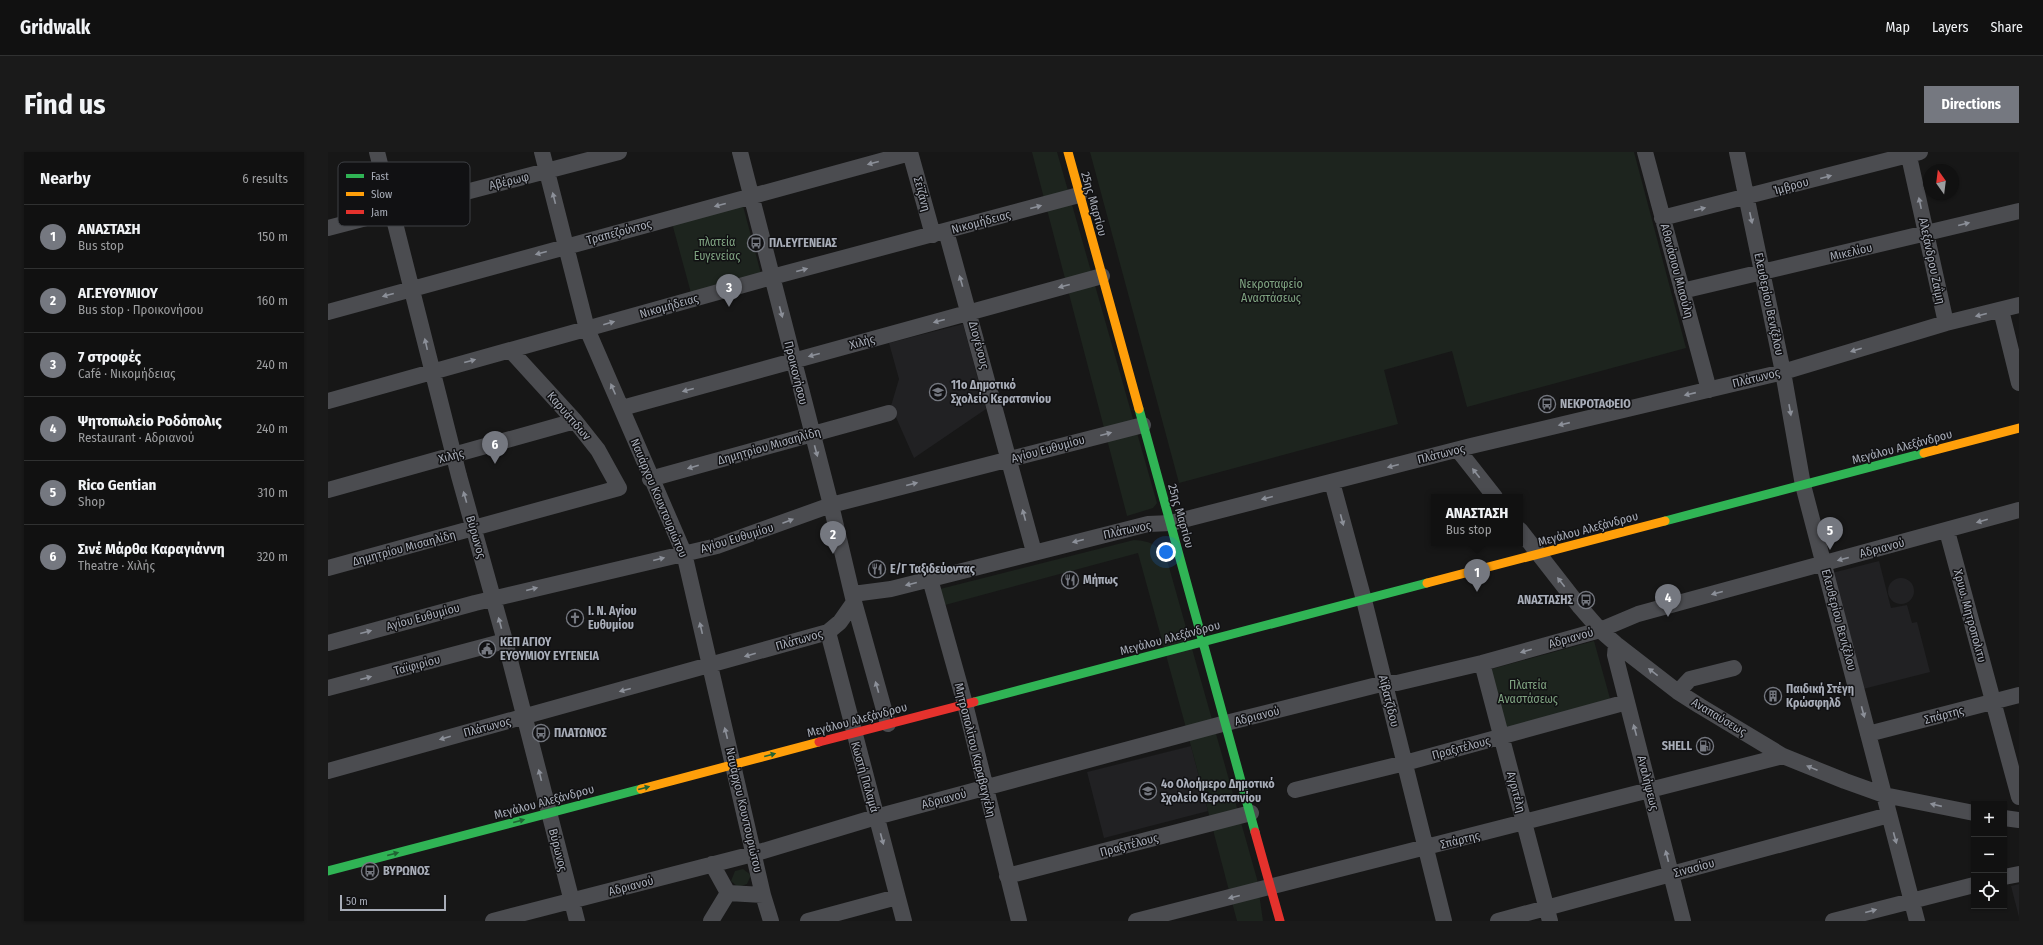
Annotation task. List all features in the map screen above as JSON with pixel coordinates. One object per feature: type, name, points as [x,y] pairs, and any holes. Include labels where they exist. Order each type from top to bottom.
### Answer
[{"type":"street","name":"Βύρωνος","points":[[378,152],[381,162]]},
{"type":"street","name":"Ναυάρχου Κουντουριώτου","points":[[542,152],[587,329],[622,408],[650,479],[684,553],[734,765],[753,854],[770,921]]},
{"type":"street","name":"Αβέρωφ","points":[[470,191],[619,152]]},
{"type":"street","name":"Προικονήσου","points":[[740,152],[853,598],[888,724]]},
{"type":"street","name":"Τραπεζούντος","points":[[328,312],[910,152]]},
{"type":"street","name":"Σεϊζάνη","points":[[910,152],[940,233]]},
{"type":"street","name":"25ης Μαρτίου","points":[[1068,152],[1272,887],[1280,921]]},
{"type":"street","name":"Αθανάσιου Μιαούλη","points":[[1645,152],[1709,390]]},
{"type":"street","name":"Ελευθερίου Βενιζέλου","points":[[1737,152],[1783,372],[1803,485],[1917,921]]},
{"type":"street","name":"Ίμβρου","points":[[1662,218],[1747,198],[1912,153]]},
{"type":"street","name":"Αλεξάνδρου Ζαΐμη","points":[[1912,153],[1926,234],[1946,323]]},
{"type":"street","name":"Νικομήδειας","points":[[328,401],[1079,195]]},
{"type":"street","name":"Μικελίου","points":[[1682,291],[2019,211]]},
{"type":"street","name":"Αβέρωφ","points":[[328,228],[338,225]]},
{"type":"street","name":"Βύρωνος","points":[[397,226],[454,455],[525,717],[576,921]]},
{"type":"street","name":"Διογένους","points":[[940,233],[970,312],[1034,552]]},
{"type":"street","name":"Χιλής","points":[[622,408],[1102,276]]},
{"type":"street","name":"Πλάτωνος","points":[[328,771],[828,632],[840,622],[853,598],[1148,524],[1171,523],[1458,450],[1783,372],[1946,323],[2019,305]]},
{"type":"street","points":[[2001,310],[2019,383]]},
{"type":"street","name":"Καρυάτιδων","points":[[511,351],[575,421],[598,450],[619,488]]},
{"type":"street","name":"Δημητρίου Μισαηλίδη","points":[[650,479],[888,413]]},
{"type":"street","name":"Χιλής","points":[[328,490],[575,421]]},
{"type":"street","name":"Αγίου Ευθυμίου","points":[[328,643],[494,599],[717,546],[830,505],[1010,460],[1143,424]]},
{"type":"street","name":"Μεγάλου Αλεξάνδρου","points":[[328,871],[2019,428]]},
{"type":"street","points":[[1458,450],[1493,494]]},
{"type":"street","name":"Αϊβατζίδου","points":[[1332,482],[1364,600],[1444,921]]},
{"type":"street","name":"Δημητρίου Μισαηλίδη","points":[[328,568],[619,488]]},
{"type":"street","name":"Αδριανού","points":[[494,921],[753,854],[876,817],[1226,724],[1385,683],[1397,683],[1482,664],[1600,630],[1638,614],[1947,531],[2019,510]]},
{"type":"street","name":"Χρυω. Μητροπολιτυ","points":[[1947,531],[2019,797]]},
{"type":"street","name":"Αναπαύσεως","points":[[1523,534],[1600,630],[1678,692],[1783,756],[1884,796],[1971,812]]},
{"type":"street","name":"Μητροπολίτου Καραβαγγέλη","points":[[930,579],[965,704],[1019,921]]},
{"type":"street","name":"Κωστή Παλαμά","points":[[828,632],[853,734],[904,921]]},
{"type":"street","name":"Ταϊφιρίου","points":[[328,688],[505,641]]},
{"type":"street","name":"Αναλήψεως","points":[[1616,644],[1614,655],[1684,921]]},
{"type":"street","name":"Αγριτέλη","points":[[1482,664],[1548,914]]},
{"type":"street","points":[[1678,692],[1690,679],[1734,668]]},
{"type":"street","name":"Σπάρτης","points":[[1868,734],[2019,695]]},
{"type":"street","name":"Πραξιτέλους","points":[[1295,790],[1405,763],[1627,702]]},
{"type":"street","name":"Σπάρτης","points":[[1136,921],[1651,791],[1783,756]]},
{"type":"street","name":"Πραξιτέλους","points":[[1007,876],[1251,813]]},
{"type":"street","name":"Σινασίου","points":[[1498,921],[1548,914],[1671,874],[1889,815]]},
{"type":"street","points":[[2007,818],[2019,820]]},
{"type":"street","points":[[712,864],[728,893]]},
{"type":"street","points":[[2007,876],[2019,874]]},
{"type":"street","points":[[1833,921],[1971,886]]},
{"type":"street","name":"25ης Μαρτίου","points":[[1272,887],[1271,908],[1274,921]]},
{"type":"street","points":[[728,893],[763,895]]},
{"type":"street","points":[[711,921],[728,893]]},
{"type":"street","points":[[808,921],[897,897]]},
{"type":"shaded area","name":"11o Δημοτικό Σχολείο Κερατσινίου","points":[[963,324],[986,409],[914,458],[891,406],[899,379],[889,343]]},
{"type":"shaded area","points":[[1879,561],[1891,608],[1907,605],[1912,623],[1917,622],[1930,672],[1863,689],[1832,573]]},
{"type":"shaded area","points":[[1901,578],[1910,582],[1914,591],[1910,600],[1901,604],[1892,600],[1888,591],[1892,582]]},
{"type":"shaded area","name":"4o Ολοήμερο Δημοτικό Σχολείο Κερατσινίου","points":[[1191,746],[1208,811],[1104,838],[1087,772]]},
{"type":"shaded area","points":[[2019,884],[2019,917],[2011,886]]},
{"type":"green space","points":[[1032,152],[1057,152],[1157,503],[1153,508],[1127,516]]},
{"type":"green space","name":"Νεκροταφείο Αναστάσεως","points":[[1090,152],[1634,152],[1686,348],[1467,407],[1452,351],[1384,370],[1398,424],[1179,483]]},
{"type":"green space","name":"πλατεία Ευγενείας","points":[[742,202],[761,274],[691,293],[672,223]]},
{"type":"green space","points":[[1134,540],[1145,541],[1154,545],[1167,560],[1257,879],[1263,921],[1237,921],[1138,553],[945,605],[940,589]]},
{"type":"green space","name":"Πλατεία Αναστάσεως","points":[[1594,641],[1611,702],[1504,731],[1488,670]]},
{"type":"green space","points":[[743,869],[751,875],[747,884],[738,887],[731,881],[735,871]]},
{"type":"traffic: fast","points":[[1139,409],[1255,832]]},
{"type":"traffic: fast","points":[[1665,521],[1924,453]]},
{"type":"traffic: fast","points":[[974,702],[1427,583]]},
{"type":"traffic: fast","points":[[328,871],[641,789]]},
{"type":"traffic: slow","points":[[1068,152],[1139,409]]},
{"type":"traffic: slow","points":[[1924,453],[2019,428]]},
{"type":"traffic: slow","points":[[1427,583],[1665,521]]},
{"type":"traffic: slow","points":[[641,789],[819,742]]},
{"type":"traffic: jam","points":[[819,742],[974,702]]},
{"type":"traffic: jam","points":[[1255,832],[1280,921]]},
{"type":"place","name":"ΠΛ.ΕΥΓΕΝΕΙΑΣ","points":[[756,243]]},
{"type":"place","name":"7 στροφές","points":[[729,307]]},
{"type":"place","name":"11o Δημοτικό Σχολείο Κερατσινίου","points":[[938,392]]},
{"type":"place","name":"ΝΕΚΡΟΤΑΦΕΙΟ","points":[[1547,404]]},
{"type":"place","name":"Σινέ Μάρθα Καραγιάννη","points":[[495,464]]},
{"type":"place","name":"Rico Gentian","points":[[1830,550]]},
{"type":"place","name":"ΑΓ.ΕΥΘΥΜΙΟΥ","points":[[833,554]]},
{"type":"place","name":"Ε/Γ Ταξιδεύοντας","points":[[877,569]]},
{"type":"place","name":"Μήπως","points":[[1070,580]]},
{"type":"place","name":"ΑΝΑΣΤΑΣΗ","points":[[1477,592]]},
{"type":"place","name":"ΑΝΑΣΤΑΣΗΣ","points":[[1586,600]]},
{"type":"place","name":"Ψητοπωλείο Ροδόπολις","points":[[1668,617]]},
{"type":"place","name":"Ι. Ν. Αγίου Ευθυμίου","points":[[575,618]]},
{"type":"place","name":"ΚΕΠ ΑΓΙΟΥ ΕΥΘΥΜΙΟΥ ΕΥΓΕΝΕΙΑ","points":[[487,649]]},
{"type":"place","name":"Παιδική Στέγη Κρώσφηλδ","points":[[1773,696]]},
{"type":"place","name":"ΠΛΑΤΩΝΟΣ","points":[[541,733]]},
{"type":"place","name":"SHELL","points":[[1705,746]]},
{"type":"place","name":"4o Ολοήμερο Δημοτικό Σχολείο Κερατσινίου","points":[[1148,791]]},
{"type":"place","name":"ΒΥΡΩΝΟΣ","points":[[370,871]]}]
